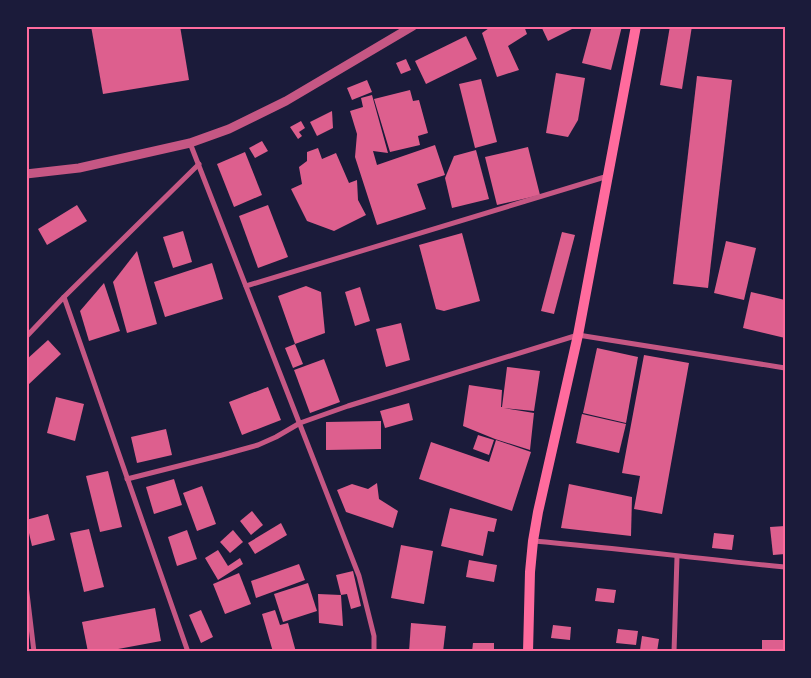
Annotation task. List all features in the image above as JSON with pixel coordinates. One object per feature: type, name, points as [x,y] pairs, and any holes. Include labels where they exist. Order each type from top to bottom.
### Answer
[{"type":"main road","points":[[528,652],[530,572],[533,542],[578,335],[636,26]]},
{"type":"street","points":[[26,174],[79,168],[190,143],[230,129],[348,65],[413,26]]},
{"type":"street","points":[[190,143],[359,576],[374,636],[374,652]]},
{"type":"street","points":[[26,337],[199,164]]},
{"type":"street","points":[[246,286],[608,176]]},
{"type":"street","points":[[64,297],[188,652]]},
{"type":"street","points":[[128,479],[258,444],[276,437],[300,423],[348,406],[578,335],[785,368]]},
{"type":"street","points":[[533,542],[785,568]]},
{"type":"street","points":[[674,652],[677,556]]},
{"type":"street","points":[[26,585],[34,652]]},
{"type":"building","points":[[91,26],[180,26],[189,80],[103,94]]},
{"type":"building","points":[[492,26],[524,26],[527,34],[508,46],[519,70],[497,77],[482,33]]},
{"type":"building","points":[[541,26],[578,26],[548,41]]},
{"type":"building","points":[[592,26],[622,26],[611,70],[582,63]]},
{"type":"building","points":[[670,26],[692,26],[682,89],[660,85]]},
{"type":"building","points":[[466,36],[477,59],[426,84],[415,61]]},
{"type":"building","points":[[406,59],[411,70],[401,74],[396,63]]},
{"type":"building","points":[[556,73],[585,78],[578,120],[568,137],[546,133]]},
{"type":"building","points":[[697,76],[732,80],[708,288],[673,284]]},
{"type":"building","points":[[481,79],[497,142],[475,148],[459,84]]},
{"type":"building","points":[[367,80],[372,92],[352,100],[347,88]]},
{"type":"building","points":[[410,90],[413,101],[419,100],[428,133],[418,136],[420,145],[390,152],[374,99]]},
{"type":"building","points":[[372,95],[388,153],[373,151],[377,165],[435,145],[445,175],[417,184],[426,209],[377,225],[355,157],[357,134],[350,111],[363,107],[361,98]]},
{"type":"building","points":[[332,111],[333,128],[317,136],[310,122]]},
{"type":"building","points":[[301,121],[305,128],[299,132],[302,136],[298,139],[290,127]]},
{"type":"building","points":[[262,141],[268,151],[255,158],[249,148]]},
{"type":"building","points":[[528,147],[540,195],[497,205],[485,157]]},
{"type":"building","points":[[318,148],[322,159],[336,153],[349,183],[357,180],[358,200],[366,215],[334,231],[307,221],[291,189],[302,184],[299,167],[307,161],[307,152]]},
{"type":"building","points":[[476,150],[489,199],[452,208],[445,178],[454,156]]},
{"type":"building","points":[[245,152],[262,195],[234,207],[217,164]]},
{"type":"building","points":[[77,205],[87,221],[47,245],[38,229]]},
{"type":"building","points":[[268,205],[288,257],[258,268],[239,216]]},
{"type":"building","points":[[183,231],[192,262],[173,268],[163,237]]},
{"type":"building","points":[[562,232],[575,235],[554,314],[541,311]]},
{"type":"building","points":[[462,233],[480,301],[444,311],[436,309],[419,245]]},
{"type":"building","points":[[726,241],[756,248],[744,300],[714,293]]},
{"type":"building","points":[[137,251],[157,324],[127,333],[113,282]]},
{"type":"building","points":[[212,263],[223,299],[165,317],[154,282]]},
{"type":"building","points":[[104,283],[120,331],[89,341],[80,311]]},
{"type":"building","points":[[306,286],[321,292],[325,333],[295,344],[278,296]]},
{"type":"building","points":[[360,287],[370,321],[355,326],[345,292]]},
{"type":"building","points":[[751,292],[785,300],[785,338],[743,328]]},
{"type":"building","points":[[401,323],[410,360],[386,367],[376,329]]},
{"type":"building","points":[[48,340],[61,354],[28,385],[26,383],[26,360]]},
{"type":"building","points":[[295,344],[303,364],[293,368],[285,348]]},
{"type":"building","points":[[597,348],[638,357],[626,423],[583,413]]},
{"type":"building","points":[[644,355],[689,363],[662,514],[634,509],[640,476],[622,473]]},
{"type":"building","points":[[324,359],[340,402],[310,413],[294,370]]},
{"type":"building","points":[[507,367],[540,371],[534,411],[504,408],[534,413],[530,450],[463,426],[469,385],[502,390],[502,407]]},
{"type":"building","points":[[268,387],[281,420],[242,435],[229,402]]},
{"type":"building","points":[[56,397],[84,404],[75,441],[47,433]]},
{"type":"building","points":[[409,403],[413,420],[385,428],[380,411]]},
{"type":"building","points":[[582,414],[626,424],[619,453],[576,443]]},
{"type":"building","points":[[381,421],[381,449],[326,450],[326,422]]},
{"type":"building","points":[[166,429],[172,455],[137,463],[131,437]]},
{"type":"building","points":[[478,435],[494,440],[489,455],[473,449]]},
{"type":"building","points":[[496,440],[531,452],[512,511],[419,479],[431,442],[489,462]]},
{"type":"building","points":[[108,471],[122,527],[100,532],[86,476]]},
{"type":"building","points":[[174,479],[182,505],[154,514],[146,487]]},
{"type":"building","points":[[377,483],[379,499],[398,511],[393,528],[346,512],[337,490],[352,484],[368,489]]},
{"type":"building","points":[[569,484],[632,497],[631,536],[561,528]]},
{"type":"building","points":[[202,486],[216,524],[197,531],[183,493]]},
{"type":"building","points":[[450,508],[497,519],[494,532],[488,531],[483,556],[441,546]]},
{"type":"building","points":[[252,511],[263,525],[251,535],[240,521]]},
{"type":"building","points":[[48,514],[55,540],[32,546],[26,520]]},
{"type":"building","points":[[281,523],[287,535],[255,554],[248,543]]},
{"type":"building","points":[[785,526],[785,554],[773,555],[770,527]]},
{"type":"building","points":[[89,529],[104,587],[84,592],[70,533]]},
{"type":"building","points":[[187,530],[197,559],[177,566],[168,537]]},
{"type":"building","points":[[233,530],[243,542],[230,553],[220,542]]},
{"type":"building","points":[[714,533],[734,535],[732,550],[712,548]]},
{"type":"building","points":[[401,545],[433,551],[424,604],[391,598]]},
{"type":"building","points":[[218,550],[228,566],[240,558],[243,564],[218,580],[205,558]]},
{"type":"building","points":[[469,560],[497,565],[494,582],[466,577]]},
{"type":"building","points":[[299,564],[305,580],[256,598],[251,581]]},
{"type":"building","points":[[353,571],[361,606],[351,609],[347,594],[341,595],[336,575]]},
{"type":"building","points":[[239,573],[251,604],[225,614],[213,584]]},
{"type":"building","points":[[308,583],[317,611],[283,622],[274,594]]},
{"type":"building","points":[[597,588],[616,590],[614,603],[595,601]]},
{"type":"building","points":[[318,594],[341,595],[343,626],[319,623]]},
{"type":"building","points":[[155,608],[161,641],[102,652],[88,652],[82,622]]},
{"type":"building","points":[[201,610],[213,637],[201,643],[189,615]]},
{"type":"building","points":[[275,610],[280,625],[288,623],[296,652],[273,652],[262,614]]},
{"type":"building","points":[[411,623],[446,626],[443,652],[409,652]]},
{"type":"building","points":[[553,625],[571,627],[570,640],[551,638]]},
{"type":"building","points":[[618,629],[638,631],[636,645],[616,643]]},
{"type":"building","points":[[642,636],[659,639],[657,652],[640,650]]},
{"type":"building","points":[[762,640],[785,640],[785,652],[762,652]]},
{"type":"building","points":[[473,643],[494,643],[494,652],[472,652]]}]
